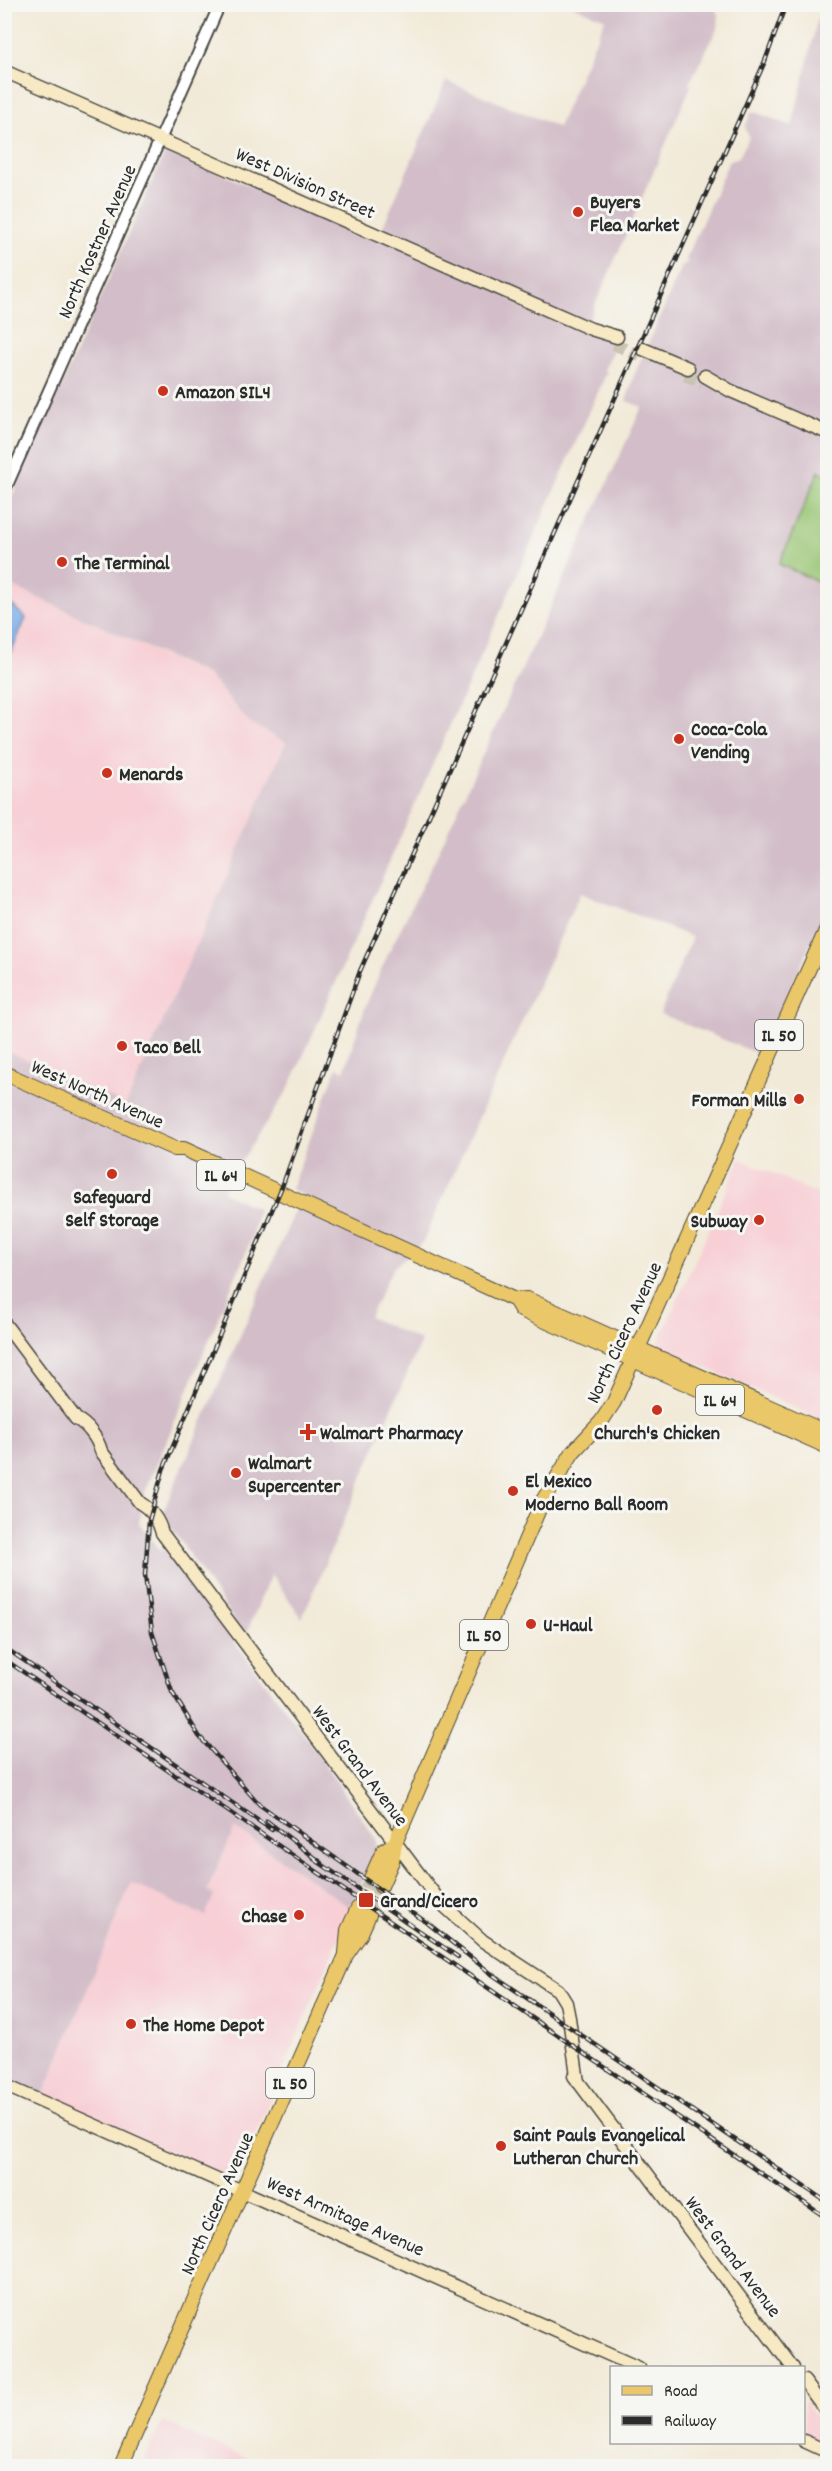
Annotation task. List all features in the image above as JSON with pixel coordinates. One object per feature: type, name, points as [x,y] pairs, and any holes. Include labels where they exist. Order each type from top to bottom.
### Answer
[{"type":"main road","name":"West Division Street","points":[[4,71],[616,340]]},
{"type":"main road","points":[[642,352],[686,372]]},
{"type":"main road","points":[[704,379],[828,433]]},
{"type":"main road","name":"North Cicero Avenue","points":[[376,1882],[383,1851],[395,1843],[542,1502],[573,1452],[601,1422],[614,1402],[828,926]]},
{"type":"main road","name":"West North Avenue","points":[[4,1073],[175,1149],[181,1157],[335,1226],[347,1226],[515,1300],[521,1310],[828,1433]]},
{"type":"main road","name":"West Grand Avenue","points":[[4,1323],[76,1419],[77,1427],[93,1449],[101,1451],[140,1503],[140,1511],[154,1529],[162,1533],[441,1903],[467,1928],[558,1990],[565,2052],[570,2070],[792,2366]]},
{"type":"main road","name":"West North Avenue","points":[[635,1355],[828,1447]]},
{"type":"main road","name":"North Cicero Avenue","points":[[121,2466],[346,1955],[348,1930],[363,1911]]},
{"type":"main road","name":"West Armitage Avenue","points":[[4,2085],[637,2366]]},
{"type":"main road","points":[[805,2382],[828,2413]]},
{"type":"main road","points":[[805,2441],[826,2449]]},
{"type":"street","name":"North Kostner Avenue","points":[[4,492],[220,4]]},
{"type":"shaded area","points":[[571,5],[718,5],[715,11],[719,13],[718,27],[689,84],[691,86],[589,319],[620,334],[604,370],[607,372],[288,1090],[238,1166],[235,1165],[223,1192],[258,1209],[252,1238],[145,1492],[139,1523],[162,1552],[162,1546],[301,1730],[376,1839],[377,1850],[350,1907],[235,1828],[207,1891],[214,1895],[205,1916],[131,1883],[43,2096],[5,2078],[5,1050],[126,1105],[286,742],[250,724],[208,675],[5,583],[5,512],[166,150],[377,240],[446,81],[558,127],[605,19]]},
{"type":"shaded area","points":[[821,5],[827,5],[827,907],[761,1055],[660,1014],[692,937],[580,893],[423,1242],[393,1268],[369,1317],[421,1341],[302,1618],[271,1574],[245,1637],[162,1514],[302,1195],[291,1189],[337,1067],[344,1071],[366,1005],[389,952],[436,857],[642,407],[626,401],[634,376],[682,266],[687,263],[686,259],[729,161],[739,157],[749,137],[745,127],[752,111],[792,126]]},
{"type":"shaded area","points":[[5,583],[208,676],[250,724],[286,742],[126,1106],[5,1050]]},
{"type":"shaded area","points":[[740,1159],[827,1198],[827,1422],[657,1346]]},
{"type":"shaded area","points":[[235,1828],[352,1908],[235,2181],[43,2096],[131,1883],[207,1891]]},
{"type":"shaded area","points":[[805,2401],[827,2432],[827,2438],[821,2443],[805,2435]]},
{"type":"shaded area","points":[[162,2421],[200,2438],[264,2466],[142,2466]]},
{"type":"green space","points":[[819,471],[827,475],[827,586],[779,564]]},
{"type":"water","points":[[4,598],[26,618],[6,664],[4,663]]},
{"type":"tunnel","points":[[614,344],[640,356]]},
{"type":"tunnel","points":[[685,375],[702,383]]},
{"type":"tunnel","points":[[358,1908],[371,1878]]},
{"type":"tunnel","points":[[369,1915],[381,1886]]},
{"type":"railway","points":[[786,4],[765,61],[360,971],[283,1184],[163,1470],[149,1521],[145,1575],[152,1632],[172,1692],[199,1736],[260,1805],[430,1925],[493,1975],[828,2203]]},
{"type":"railway","points":[[4,1647],[272,1830]]},
{"type":"railway","points":[[4,1659],[828,2219]]},
{"type":"railway","points":[[267,1821],[322,1863]]},
{"type":"railway","points":[[314,1859],[458,1957]]},
{"type":"place","name":"Buyers Flea Market","points":[[578,212]]},
{"type":"place","name":"Amazon SIL4","points":[[163,391]]},
{"type":"place","name":"The Terminal","points":[[62,562]]},
{"type":"place","name":"Coca-Cola Vending","points":[[679,739]]},
{"type":"place","name":"Menards","points":[[107,773]]},
{"type":"place","name":"Taco Bell","points":[[122,1046]]},
{"type":"place","name":"Forman Mills","points":[[799,1099]]},
{"type":"place","name":"Safeguard Self Storage","points":[[112,1174]]},
{"type":"place","name":"Subway","points":[[759,1220]]},
{"type":"place","name":"Church's Chicken","points":[[657,1410]]},
{"type":"place","name":"Walmart Pharmacy","points":[[308,1432]]},
{"type":"place","name":"Walmart Supercenter","points":[[236,1473]]},
{"type":"place","name":"El Mexico Moderno Ball Room","points":[[513,1491]]},
{"type":"place","name":"U-Haul","points":[[531,1624]]},
{"type":"place","name":"Grand/Cicero","points":[[366,1900]]},
{"type":"place","name":"Chase","points":[[299,1915]]},
{"type":"place","name":"The Home Depot","points":[[131,2024]]},
{"type":"place","name":"Saint Pauls Evangelical Lutheran Church","points":[[501,2146]]}]
